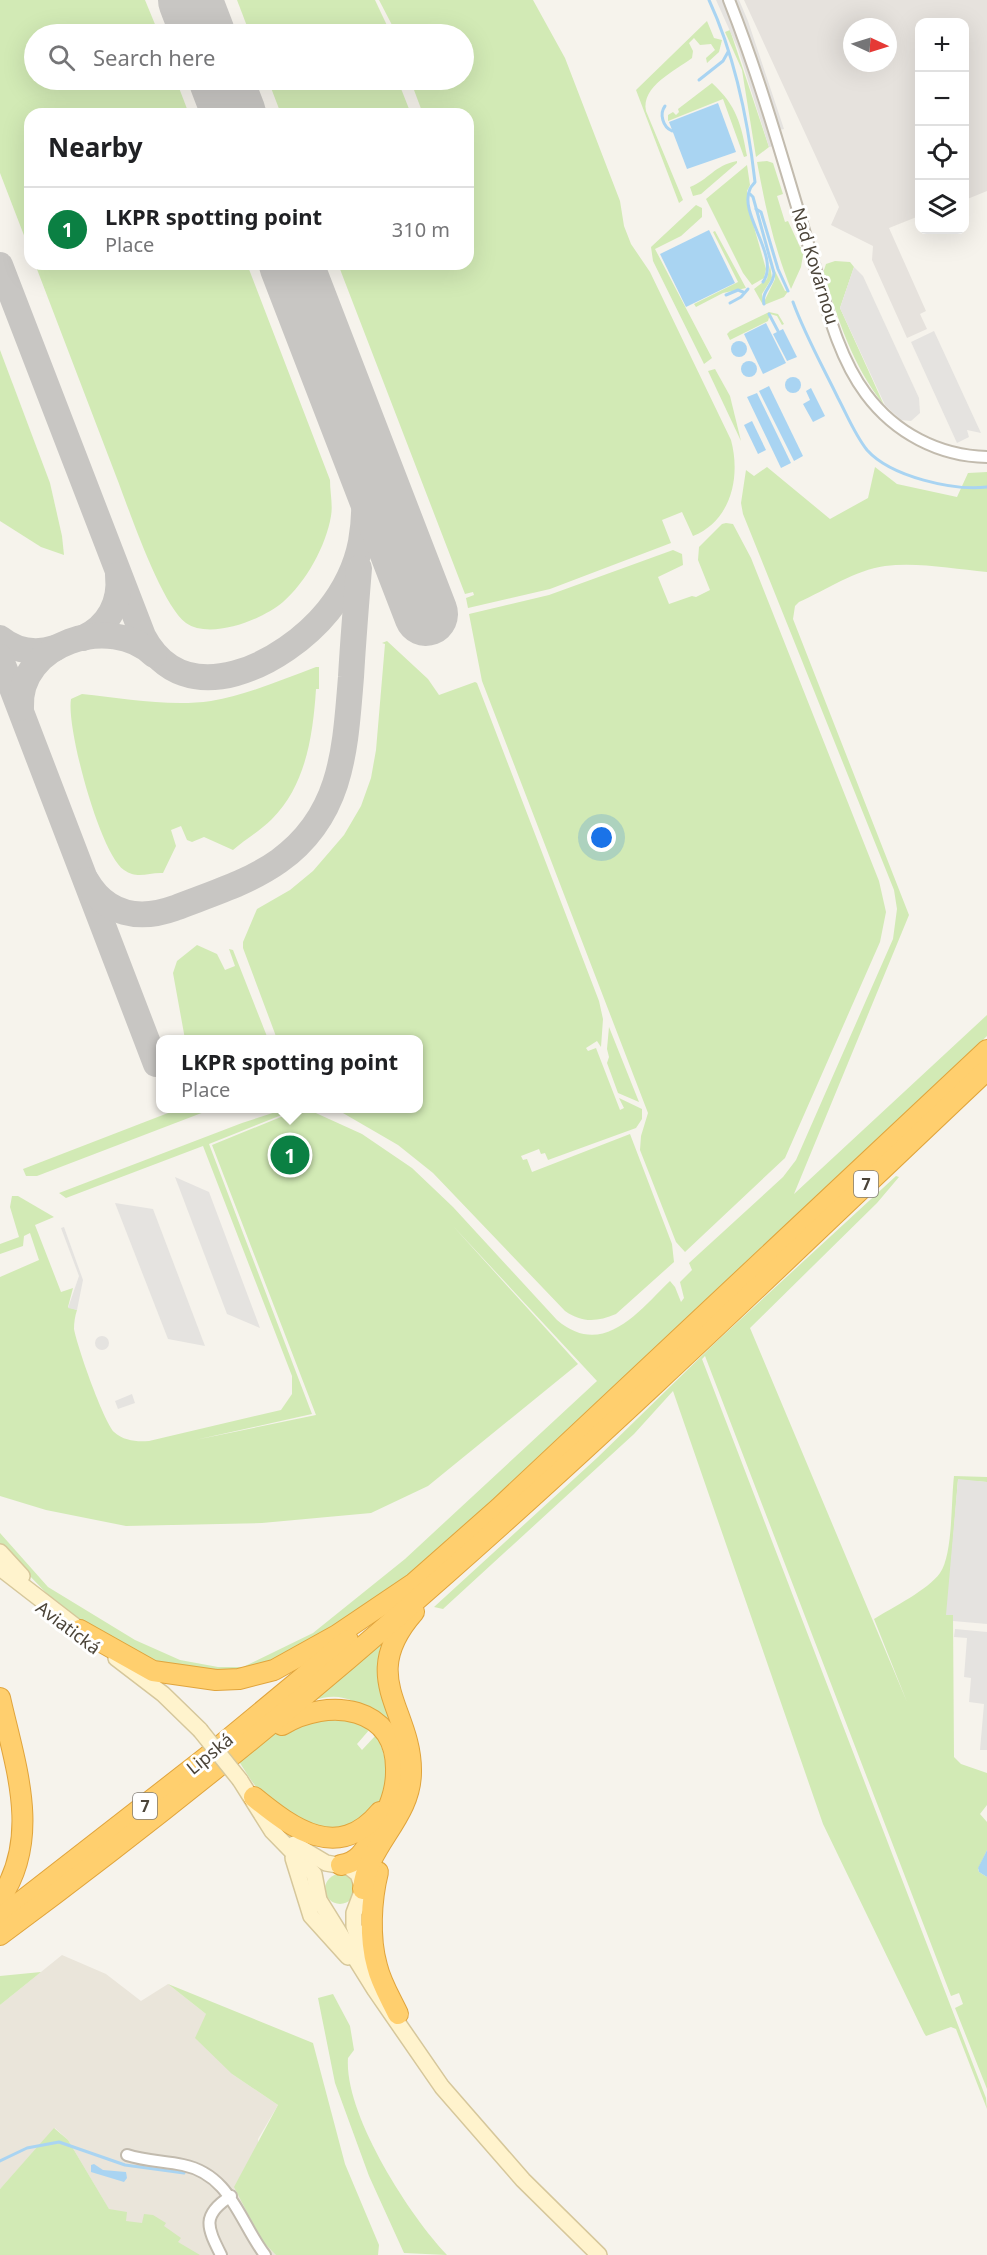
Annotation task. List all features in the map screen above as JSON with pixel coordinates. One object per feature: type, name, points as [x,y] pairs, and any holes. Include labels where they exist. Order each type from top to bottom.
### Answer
[{"type":"highway","name":"7","points":[[414,1583],[556,1456],[987,1050]]},
{"type":"highway","name":"7","points":[[447,1574],[607,1429],[987,1070]]},
{"type":"highway","points":[[398,2014],[379,1973],[373,1941],[377,1876],[394,1825],[409,1793],[411,1765],[403,1730],[389,1691],[389,1661],[394,1643],[409,1617],[447,1574]]},
{"type":"highway","name":"Lipská","points":[[0,1935],[236,1752],[447,1574]]},
{"type":"highway","points":[[81,1629],[153,1671],[203,1679],[239,1679],[263,1674],[304,1655],[414,1583]]},
{"type":"highway","name":"Lipská","points":[[0,1918],[208,1756],[414,1583]]},
{"type":"highway","points":[[0,1698],[24,1820],[20,1857],[0,1899]]},
{"type":"highway","points":[[236,1752],[300,1714],[326,1708],[347,1709],[368,1718],[388,1738],[396,1762],[395,1787],[383,1820],[356,1860],[339,1865]]},
{"type":"highway","points":[[254,1797],[298,1830],[322,1837],[337,1837],[369,1824],[384,1807],[395,1787]]},
{"type":"highway","points":[[360,1896],[367,1866],[394,1825]]},
{"type":"main road","name":"Aviatická","points":[[0,1551],[52,1609]]},
{"type":"main road","points":[[0,1568],[163,1694],[200,1730],[273,1824],[290,1841],[319,1860],[339,1865],[358,1874],[360,1896],[353,1921],[359,1946],[374,1976],[461,2108]]},
{"type":"main road","name":"Aviatická","points":[[0,1580],[82,1640],[136,1674]]},
{"type":"main road","points":[[240,1780],[262,1818],[289,1850],[314,1874],[319,1900],[375,1990],[442,2087],[531,2189],[599,2255]]},
{"type":"main road","points":[[289,1850],[299,1870],[307,1904],[315,1921],[375,1990]]},
{"type":"main road","points":[[317,1884],[325,1870],[339,1865]]},
{"type":"main road","points":[[319,1900],[327,1908],[337,1912],[347,1911],[360,1896]]},
{"type":"street","name":"Nad Kovárnou","points":[[729,0],[754,67],[828,310],[855,376],[876,406],[906,432],[945,451],[987,457]]},
{"type":"street","points":[[127,2155],[191,2167],[217,2180],[231,2196],[265,2255]]},
{"type":"street","points":[[221,2255],[210,2233],[209,2220],[214,2209],[231,2196]]},
{"type":"shaded area","points":[[716,0],[723,0],[730,15],[774,146],[769,147],[738,49]]},
{"type":"shaded area","points":[[734,0],[739,0],[748,21],[784,129],[779,130]]},
{"type":"shaded area","points":[[744,0],[987,0],[987,191],[969,198],[969,18],[915,18],[915,218],[889,228],[926,311],[920,314],[927,329],[907,338],[872,260],[873,246],[831,225],[839,207]]},
{"type":"shaded area","points":[[854,267],[863,276],[919,398],[920,413],[911,421],[901,420],[885,405],[840,308]]},
{"type":"shaded area","points":[[934,331],[981,433],[967,430],[969,437],[957,443],[911,342]]},
{"type":"shaded area","points":[[175,1177],[209,1192],[260,1328],[227,1314]]},
{"type":"shaded area","points":[[115,1203],[153,1209],[205,1346],[168,1339]]},
{"type":"shaded area","points":[[64,1227],[83,1280],[77,1310],[68,1308],[79,1276],[61,1228]]},
{"type":"shaded area","points":[[102,1336],[107,1338],[109,1343],[107,1348],[102,1350],[97,1348],[95,1343],[97,1338]]},
{"type":"shaded area","points":[[132,1394],[135,1403],[118,1409],[115,1401]]},
{"type":"shaded area","points":[[958,1479],[987,1482],[987,1624],[953,1621],[953,1615],[946,1615]]},
{"type":"shaded area","points":[[955,1629],[987,1632],[987,1750],[980,1750],[984,1704],[969,1702],[971,1678],[964,1677],[967,1638],[954,1637]]},
{"type":"shaded area","points":[[62,1955],[106,1974],[141,2001],[168,1984],[206,2014],[232,2074],[278,2105],[258,2139],[262,2241],[276,2255],[187,2255],[117,2223],[68,2140],[55,2128],[0,2189],[0,2005]]},
{"type":"green space","points":[[0,0],[145,0],[155,24],[24,24],[24,90],[180,90],[187,108],[24,108],[24,235],[0,173]]},
{"type":"green space","points":[[237,0],[375,0],[386,24],[246,24]]},
{"type":"green space","points":[[379,0],[533,0],[565,58],[620,201],[624,226],[631,244],[650,272],[731,440],[735,468],[730,496],[716,520],[706,529],[693,536],[682,512],[662,520],[671,543],[550,589],[468,608],[466,598],[474,595],[473,592],[465,594],[340,270],[474,270],[474,108],[421,108],[414,90],[474,90],[474,24],[391,24]]},
{"type":"green space","points":[[707,21],[714,38],[722,40],[719,52],[707,63],[706,58],[715,50],[711,44],[700,45],[694,38],[689,43],[693,51],[692,58],[661,80],[649,94],[646,102],[646,111],[683,200],[679,203],[636,90]]},
{"type":"green space","points":[[730,30],[769,147],[756,157],[742,70],[725,32]]},
{"type":"green space","points":[[712,83],[737,116],[747,156],[744,157],[723,99],[668,121],[668,115],[673,112],[676,115],[679,112],[678,109]]},
{"type":"green space","points":[[272,90],[402,90],[409,108],[279,108]]},
{"type":"green space","points":[[737,161],[701,194],[693,196],[690,187],[722,166]]},
{"type":"green space","points":[[757,162],[773,163],[783,194],[777,196],[785,222],[788,221],[800,247],[804,249],[801,267],[791,289],[771,226]]},
{"type":"green space","points":[[747,165],[750,185],[747,191],[748,206],[766,269],[764,278],[752,285],[743,273],[706,199]]},
{"type":"green space","points":[[696,205],[702,208],[702,217],[681,236],[655,249],[712,358],[704,364],[653,261],[651,247]]},
{"type":"green space","points":[[715,231],[746,288],[723,293],[696,307],[694,304],[738,282],[713,232]]},
{"type":"green space","points":[[835,261],[850,262],[854,267],[840,308],[884,405],[855,358],[823,273],[826,264]]},
{"type":"green space","points":[[770,265],[772,278],[762,294],[763,304],[775,279],[774,269],[785,291],[789,290],[784,297],[763,305],[754,289],[767,279]]},
{"type":"green space","points":[[37,270],[249,270],[330,480],[331,516],[325,539],[314,563],[300,584],[283,602],[249,621],[222,629],[196,628],[186,623],[166,596],[146,554]]},
{"type":"green space","points":[[769,312],[778,314],[784,324],[782,325],[777,316],[770,314],[768,321],[730,340],[727,334],[730,331]]},
{"type":"green space","points":[[0,350],[50,483],[64,555],[41,547],[0,521]]},
{"type":"green space","points":[[715,369],[730,396],[741,441],[708,371]]},
{"type":"green space","points":[[767,467],[830,519],[868,498],[875,467],[897,484],[957,497],[968,473],[987,472],[987,572],[923,565],[885,566],[852,576],[795,606],[793,619],[909,915],[794,1194],[987,1015],[987,1036],[420,1568],[310,1647],[244,1673],[168,1668],[82,1622],[54,1601],[0,1545],[0,1533],[48,1587],[135,1640],[180,1660],[218,1667],[243,1667],[313,1633],[405,1559],[597,1381],[453,1226],[578,1364],[428,1486],[371,1513],[262,1523],[126,1526],[46,1510],[0,1496],[0,1277],[39,1260],[30,1233],[24,1236],[23,1246],[0,1254],[0,1244],[19,1237],[10,1207],[12,1196],[18,1196],[54,1217],[35,1225],[61,1292],[73,1288],[68,1307],[77,1310],[74,1329],[85,1366],[109,1425],[118,1435],[135,1441],[149,1441],[281,1410],[292,1394],[292,1376],[203,1146],[66,1198],[59,1193],[273,1113],[286,1113],[209,1144],[312,1414],[195,1440],[316,1415],[212,1145],[291,1113],[316,1113],[362,1134],[412,1168],[453,1207],[557,1320],[574,1331],[590,1335],[605,1333],[619,1327],[645,1306],[670,1281],[681,1302],[684,1298],[680,1282],[692,1270],[689,1263],[783,1177],[796,1160],[893,939],[897,909],[894,890],[743,514],[741,503],[746,470],[754,476]]},
{"type":"green space","points":[[722,524],[733,524],[751,558],[879,881],[886,912],[880,942],[785,1158],[685,1252],[676,1242],[640,1150],[641,1136],[648,1113],[482,681],[469,614],[549,595],[673,550],[682,554],[683,565],[658,577],[669,604],[692,596],[696,597],[710,590],[698,560],[699,547]]},
{"type":"green space","points":[[387,641],[428,679],[439,695],[477,683],[599,1001],[603,1019],[601,1047],[597,1041],[586,1048],[588,1051],[596,1048],[620,1110],[624,1108],[619,1098],[642,1109],[642,1119],[636,1128],[548,1160],[545,1153],[541,1154],[539,1149],[521,1156],[523,1160],[527,1159],[532,1172],[630,1134],[672,1244],[674,1262],[616,1314],[609,1317],[590,1320],[577,1318],[565,1311],[433,1173],[398,1145],[343,1113],[423,1113],[423,1035],[276,1035],[243,948],[243,942],[257,909],[290,890],[313,871],[344,835],[361,806],[371,778],[376,750],[385,644],[382,643]]},
{"type":"green space","points":[[319,667],[319,689],[316,689],[313,724],[306,758],[293,791],[284,806],[272,819],[233,850],[204,837],[192,842],[187,840],[181,826],[171,830],[176,846],[163,873],[134,875],[124,870],[115,859],[95,816],[79,761],[71,714],[71,699],[82,694],[179,703],[211,701],[251,691]]},
{"type":"green space","points":[[197,945],[217,954],[225,970],[235,966],[229,949],[233,950],[266,1035],[184,1035],[173,973],[177,961]]},
{"type":"green space","points":[[609,1027],[639,1102],[618,1093],[607,1063]]},
{"type":"green space","points":[[168,1113],[202,1113],[37,1176],[26,1176],[23,1169]]},
{"type":"green space","points":[[896,1176],[899,1177],[877,1203],[750,1328],[907,1702],[874,1619],[919,1592],[940,1573],[949,1541],[954,1476],[987,1477],[987,1482],[958,1480],[947,1615],[953,1615],[954,1757],[961,1764],[987,1773],[987,1805],[980,1814],[987,1822],[987,1850],[978,1869],[987,1877],[987,2089],[955,2008],[963,2004],[959,1993],[951,1996],[705,1356],[702,1359],[986,2098],[987,2109],[956,2029],[951,2027],[926,2036],[924,2033],[823,1824],[673,1391],[634,1434],[443,1609],[434,1607],[598,1457],[716,1342]]},
{"type":"green space","points":[[385,1638],[401,1744],[373,1715],[352,1701],[340,1697],[327,1697],[313,1701]]},
{"type":"green space","points":[[329,1711],[370,1729],[357,1744],[362,1750],[376,1735],[383,1752],[386,1769],[385,1785],[380,1800],[372,1812],[360,1821],[344,1826],[311,1828],[296,1821],[263,1794],[238,1760],[277,1730]]},
{"type":"green space","points":[[340,1874],[351,1878],[355,1889],[351,1900],[340,1904],[329,1900],[325,1889],[329,1878]]},
{"type":"green space","points":[[41,1972],[5,2001],[0,2005],[0,1976]]},
{"type":"green space","points":[[168,1984],[313,2043],[345,2164],[379,2245],[378,2255],[276,2255],[262,2241],[234,2187],[278,2105],[232,2074],[195,2038],[206,2014]]},
{"type":"green space","points":[[333,1994],[350,2026],[354,2050],[348,2058],[356,2107],[398,2190],[447,2255],[404,2253],[369,2176],[335,2083],[318,1998]]},
{"type":"green space","points":[[54,2128],[68,2140],[109,2209],[127,2212],[126,2221],[142,2223],[144,2214],[153,2215],[166,2223],[164,2226],[181,2238],[178,2242],[200,2255],[0,2255],[0,2189]]},
{"type":"water","points":[[718,103],[736,152],[687,169],[669,122]]},
{"type":"water","points":[[709,230],[735,283],[686,307],[660,254]]},
{"type":"water","points":[[766,323],[786,363],[763,374],[744,334]]},
{"type":"water","points":[[783,329],[797,357],[787,361],[773,334]]},
{"type":"water","points":[[736,341],[742,341],[747,349],[745,355],[736,357],[731,352],[731,346]]},
{"type":"water","points":[[749,361],[755,363],[757,369],[755,375],[749,377],[743,375],[741,369],[743,363]]},
{"type":"water","points":[[790,377],[796,377],[801,385],[799,391],[790,393],[785,388],[785,382]]},
{"type":"water","points":[[769,386],[803,456],[794,461],[759,391]]},
{"type":"water","points":[[811,388],[825,416],[813,422],[803,404],[810,400],[806,391]]},
{"type":"water","points":[[757,393],[791,463],[781,468],[747,397]]},
{"type":"water","points":[[752,421],[766,450],[758,454],[744,425]]},
{"type":"water","points":[[987,1850],[987,1877],[979,1872],[978,1868]]},
{"type":"water","points":[[94,2164],[103,2170],[126,2172],[127,2178],[124,2182],[91,2172],[91,2165]]},
{"type":"waterway","points":[[709,0],[733,66],[749,135],[755,182],[750,189],[748,199],[767,260],[767,272],[763,282]]},
{"type":"waterway","points":[[699,80],[723,61],[728,52]]},
{"type":"waterway","points":[[665,106],[662,113],[663,120],[666,127],[672,131]]},
{"type":"waterway","points":[[750,194],[753,197],[774,273],[764,295],[764,304]]},
{"type":"waterway","points":[[756,209],[761,212],[778,269],[788,291]]},
{"type":"waterway","points":[[730,303],[741,297],[748,289]]},
{"type":"waterway","points":[[726,295],[738,290],[743,292]]},
{"type":"waterway","points":[[793,302],[848,418],[867,450],[878,460],[907,475],[958,487],[987,487]]},
{"type":"waterway","points":[[769,314],[778,331]]},
{"type":"waterway","points":[[0,2161],[27,2148],[59,2142],[125,2165],[184,2173]]},
{"type":"taxiway","points":[[0,265],[143,636],[161,660],[184,673],[209,677],[235,673],[262,663],[287,649],[328,611],[349,579],[361,542],[364,517],[362,471],[352,428],[328,362]]},
{"type":"taxiway","points":[[86,880],[94,892],[113,908],[136,914],[162,912],[255,876],[279,861],[300,843],[316,823],[337,779],[349,704],[359,568]]},
{"type":"taxiway","points":[[83,638],[100,627],[111,612],[117,595],[118,575]]},
{"type":"taxiway","points":[[21,708],[24,685],[34,666],[50,652],[70,641],[92,636],[115,636],[136,643],[154,655]]},
{"type":"taxiway","points":[[0,638],[13,646],[26,650],[41,651],[55,648]]},
{"type":"taxiway","points":[[0,657],[156,1064]]},
{"type":"runway","points":[[190,0],[199,24]]},
{"type":"runway","points":[[225,90],[232,108]]},
{"type":"runway","points":[[293,270],[426,614]]},
{"type":"place","name":"LKPR spotting point","points":[[290,1155]]}]
